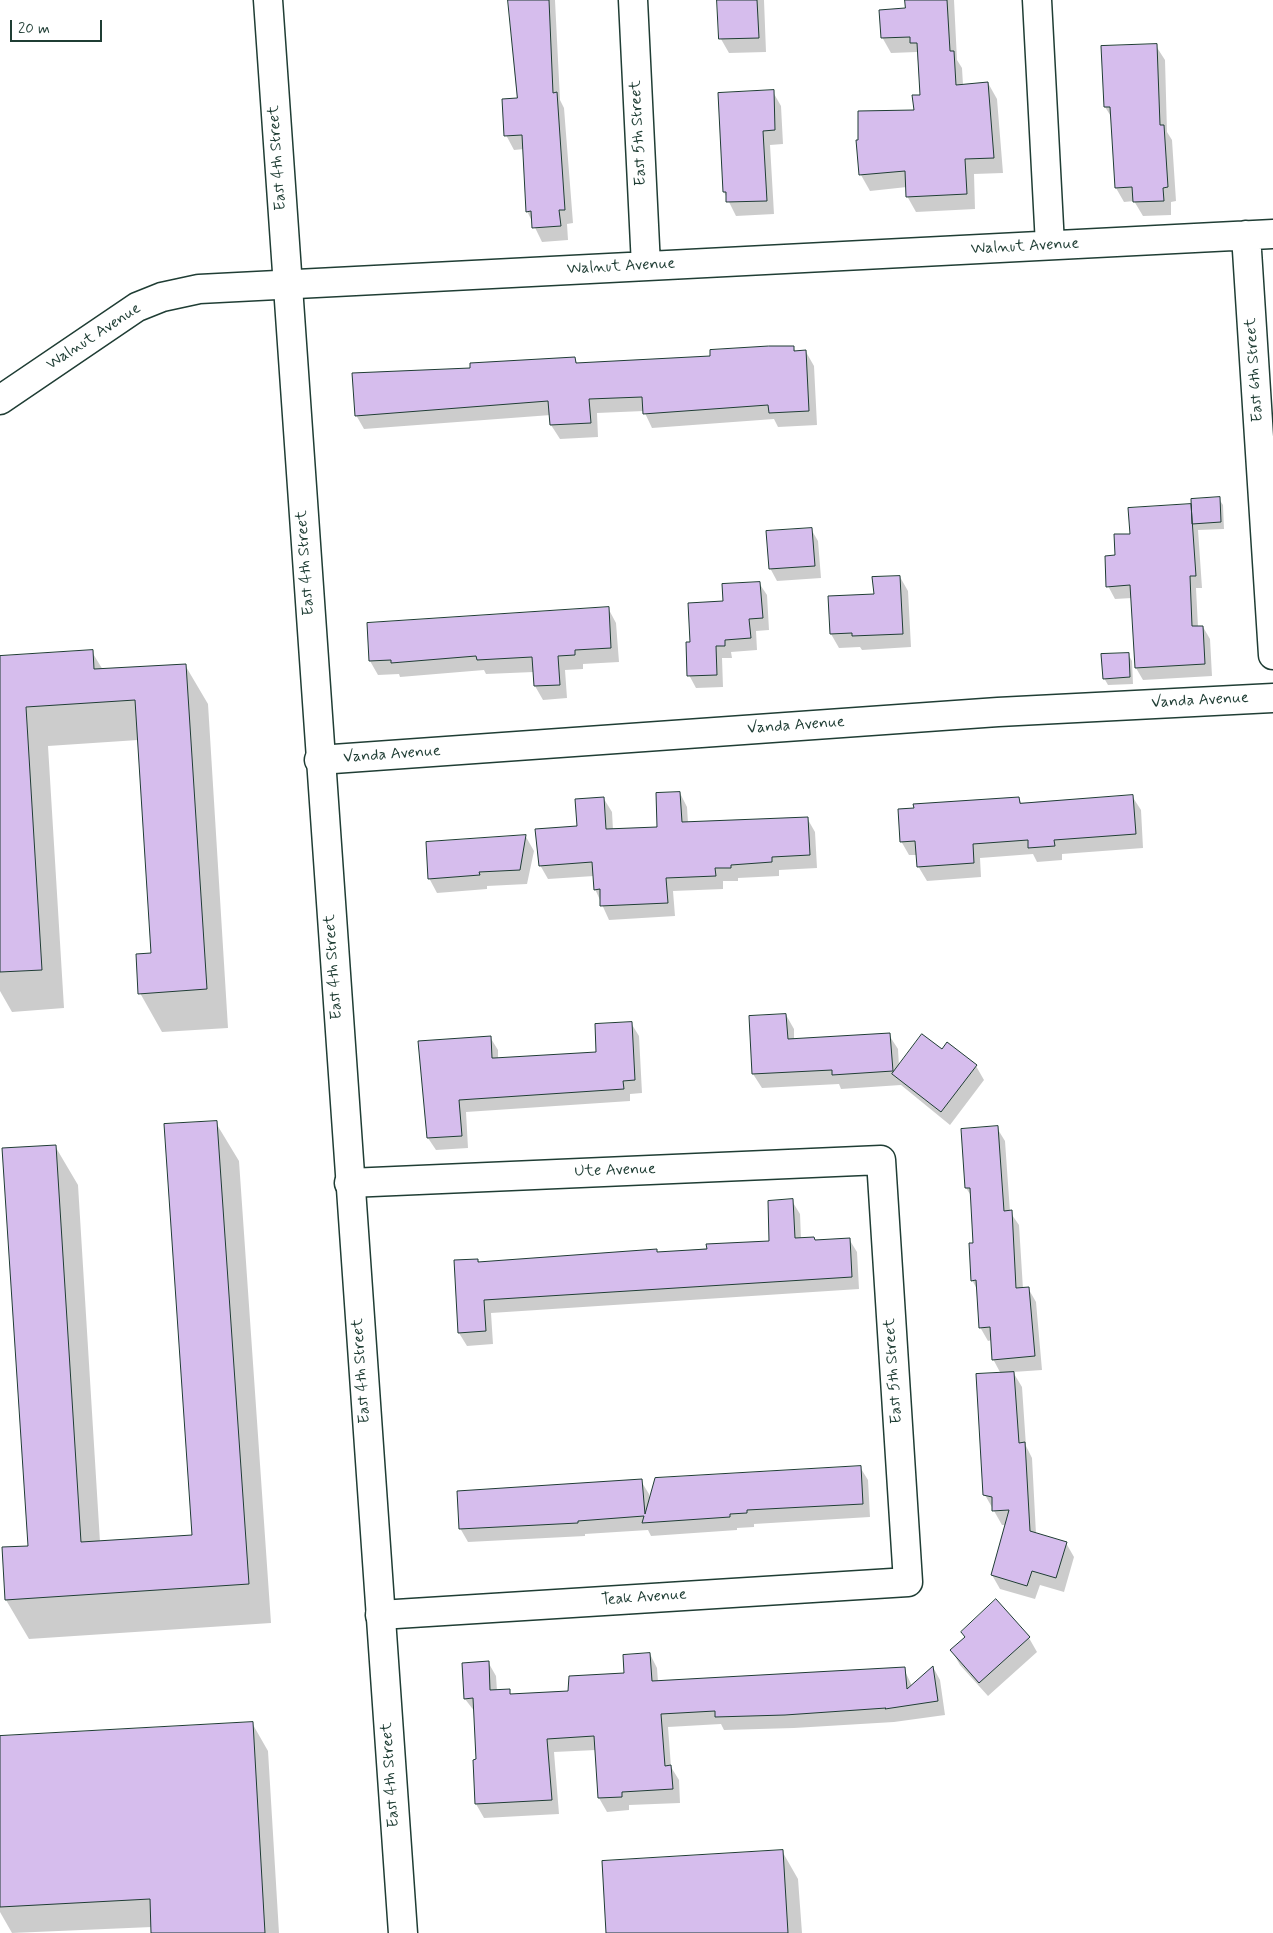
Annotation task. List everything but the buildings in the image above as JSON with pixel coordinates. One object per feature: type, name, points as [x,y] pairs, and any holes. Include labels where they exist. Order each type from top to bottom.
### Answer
[{"type":"street","name":"East 4th Street","points":[[268,0],[319,760],[402,1933]]},
{"type":"street","name":"East 5th Street","points":[[633,0],[646,266]]},
{"type":"street","points":[[1037,0],[1050,245]]},
{"type":"street","name":"Walnut Avenue","points":[[0,400],[119,318],[156,299],[198,289],[1273,234]]},
{"type":"street","name":"East 6th Street","points":[[1246,236],[1273,655]]},
{"type":"street","name":"Vanda Avenue","points":[[319,760],[998,712],[1273,698]]},
{"type":"street","name":"East 5th Street","points":[[881,1160],[908,1582]]},
{"type":"street","name":"Ute Avenue","points":[[349,1183],[881,1160]]},
{"type":"street","name":"Teak Avenue","points":[[380,1615],[908,1582]]}]
